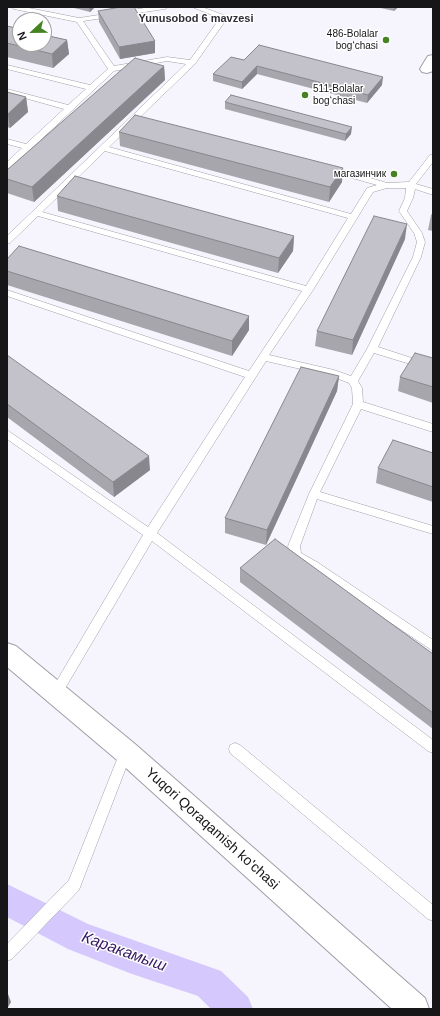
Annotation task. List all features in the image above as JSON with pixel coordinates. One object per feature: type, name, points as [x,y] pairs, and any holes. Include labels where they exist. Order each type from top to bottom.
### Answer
[{"type":"street","name":"Yuqori Qoraqamish ko'chasi","points":[[7,652],[126,752],[414,1009]]},
{"type":"lane","points":[[14,7],[78,20],[165,7]]},
{"type":"lane","points":[[7,241],[104,148],[140,117],[192,62],[224,17],[195,7]]},
{"type":"lane","points":[[78,20],[112,69]]},
{"type":"lane","points":[[7,166],[112,69],[167,58],[192,62]]},
{"type":"lane","points":[[7,67],[92,88]]},
{"type":"lane","points":[[7,92],[69,108]]},
{"type":"lane","points":[[7,141],[28,147]]},
{"type":"lane","points":[[104,148],[354,217]]},
{"type":"lane","points":[[353,381],[372,349],[417,256],[421,242],[418,233],[403,211],[409,198],[411,185],[433,157]]},
{"type":"lane","points":[[322,166],[387,186]]},
{"type":"lane","points":[[56,693],[150,534],[251,375],[308,290],[370,190],[387,186],[411,185],[433,192]]},
{"type":"lane","points":[[36,213],[308,290]]},
{"type":"lane","points":[[7,293],[251,375]]},
{"type":"lane","points":[[372,349],[433,368]]},
{"type":"lane","points":[[264,357],[334,373],[353,381],[357,388],[358,404],[314,494],[294,546],[296,556],[314,566],[433,646]]},
{"type":"lane","points":[[358,404],[433,428]]},
{"type":"lane","points":[[7,434],[150,534],[433,747]]},
{"type":"lane","points":[[314,494],[433,530]]},
{"type":"lane","points":[[234,749],[433,914]]},
{"type":"lane","points":[[7,954],[74,886],[126,752]]},
{"type":"building","points":[[121,7],[134,7],[155,41],[119,47],[98,11]]},
{"type":"building","points":[[7,26],[12,27],[12,44],[7,43]]},
{"type":"building","points":[[52,37],[67,40],[52,54],[44,52],[52,52]]},
{"type":"building","points":[[259,45],[383,77],[368,95],[257,66],[242,82],[213,74],[231,57],[244,60]]},
{"type":"building","points":[[135,58],[164,66],[32,187],[7,179],[7,170]]},
{"type":"building","points":[[7,92],[26,97],[8,114],[7,114]]},
{"type":"building","points":[[231,95],[352,127],[346,134],[225,102]]},
{"type":"building","points":[[135,115],[343,168],[330,187],[119,132]]},
{"type":"building","points":[[75,176],[294,236],[279,258],[57,196]]},
{"type":"building","points":[[374,216],[407,224],[353,340],[317,331]]},
{"type":"building","points":[[19,246],[249,316],[232,341],[7,271],[7,259]]},
{"type":"building","points":[[415,353],[433,358],[433,387],[400,377]]},
{"type":"building","points":[[7,355],[149,456],[113,482],[7,404]]},
{"type":"building","points":[[301,367],[339,376],[267,530],[225,518]]},
{"type":"building","points":[[393,440],[433,453],[433,487],[378,468]]},
{"type":"building","points":[[275,539],[433,654],[433,713],[240,568]]},
{"type":"waterway","name":"Каракамыш","points":[[7,900],[80,937],[132,957],[209,983],[236,1009]]},
{"type":"place","name":"486-Bolalar bogʻchasi","points":[[386,40]]},
{"type":"place","name":"511-Bolalar bogʻchasi","points":[[305,95]]},
{"type":"place","name":"магазинчик","points":[[394,174]]},
{"type":"district","name":"Yunusobod 6 mavzesi","points":[[196,19]]}]
